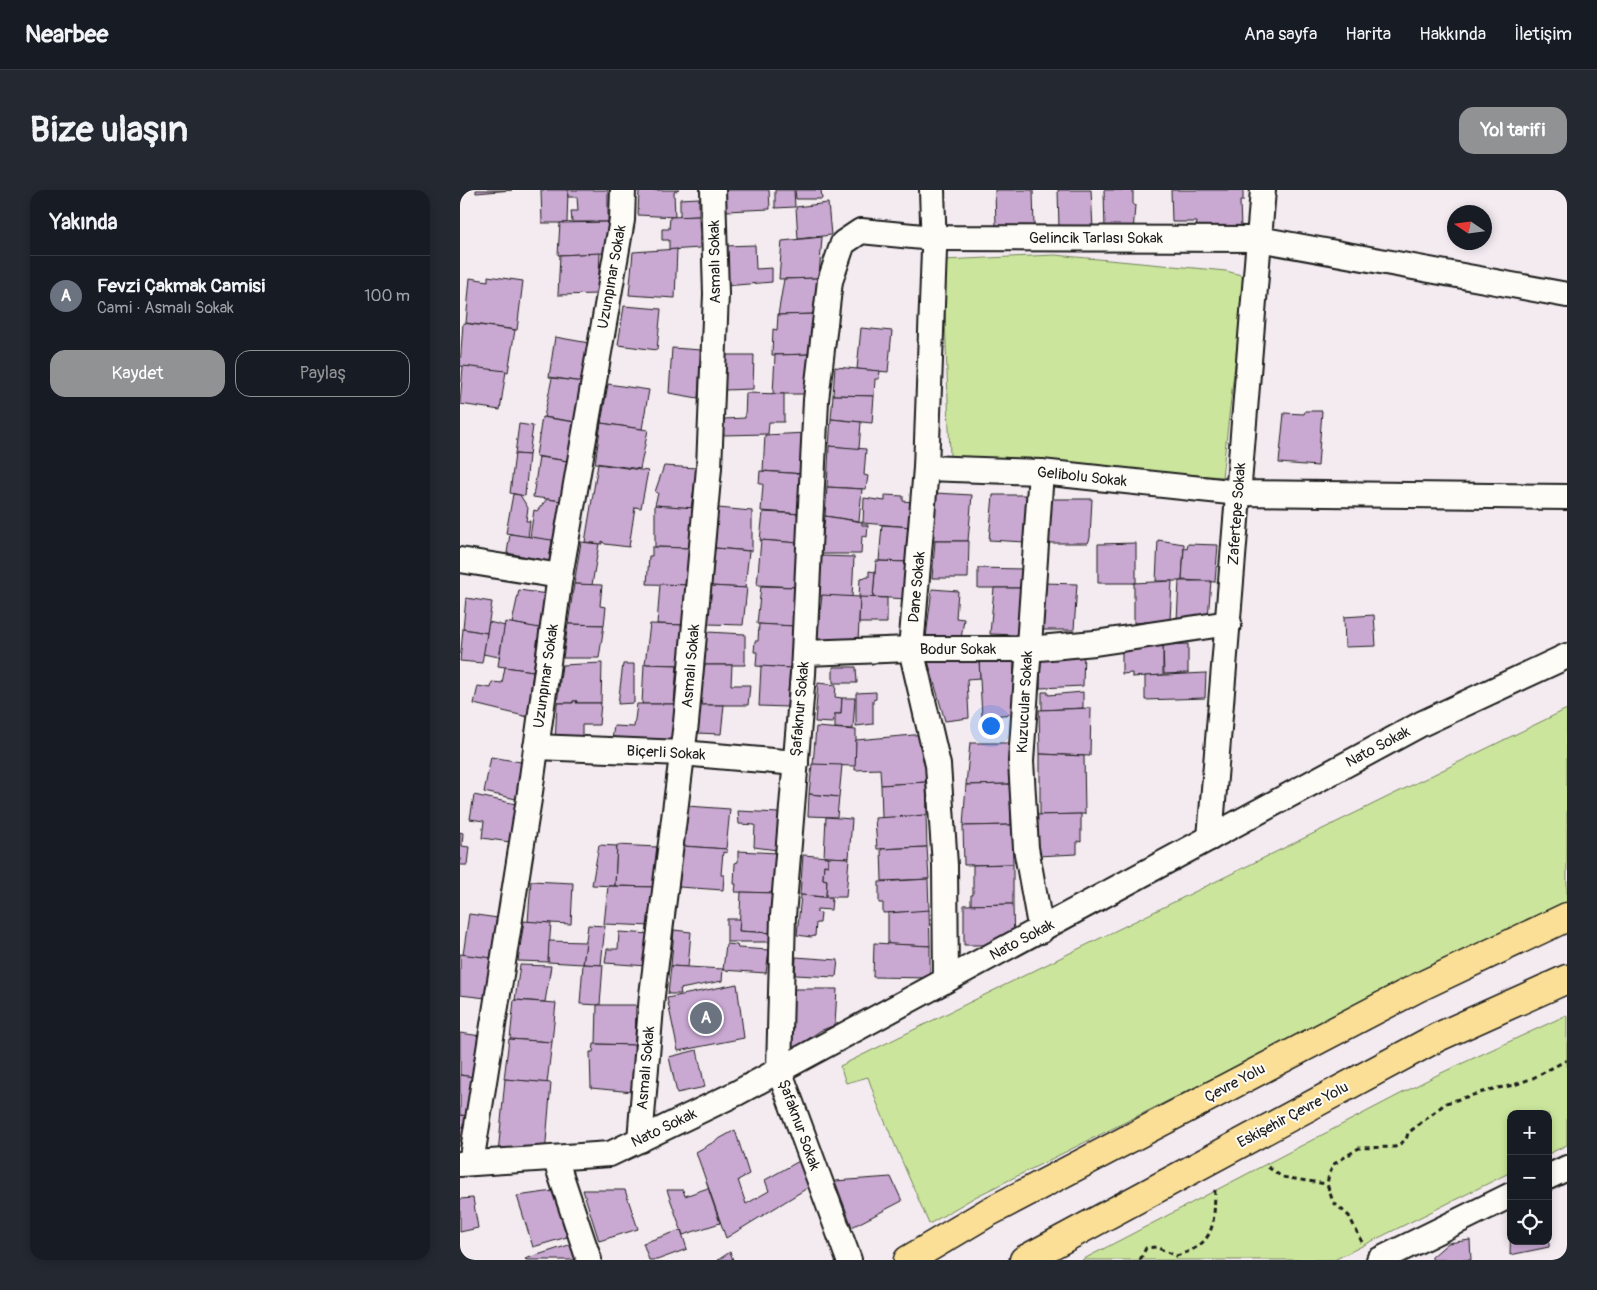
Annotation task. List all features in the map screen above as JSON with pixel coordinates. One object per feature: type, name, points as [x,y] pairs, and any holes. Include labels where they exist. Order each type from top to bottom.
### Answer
[{"type":"highway","name":"Çevre Yolu","points":[[908,1260],[988,1213],[1417,988],[1567,917]]},
{"type":"highway","name":"Eskişehir Çevre Yolu","points":[[1024,1260],[1438,1037],[1567,979]]},
{"type":"street","name":"Uzunpınar Sokak","points":[[466,1163],[536,747],[560,576],[622,220],[623,190]]},
{"type":"street","name":"Asmalı Sokak","points":[[640,1140],[652,995],[682,753],[709,468],[716,294],[713,190]]},
{"type":"street","name":"Dane Sokak","points":[[932,190],[933,238],[926,468],[911,649],[938,765],[945,865],[946,980]]},
{"type":"street","name":"Zafertepe Sokak","points":[[1210,838],[1263,190]]},
{"type":"street","name":"Şafaknur Sokak","points":[[849,1260],[779,1070],[783,916],[805,653],[816,400],[830,281],[843,243],[861,231],[933,238]]},
{"type":"street","name":"Gelincik Tarlası Sokak","points":[[933,238],[1259,239],[1567,296]]},
{"type":"street","name":"Gelibolu Sokak","points":[[926,468],[1041,472],[1239,493],[1567,498]]},
{"type":"street","name":"Kuzucular Sokak","points":[[1041,472],[1021,761],[1026,848],[1041,931]]},
{"type":"street","points":[[460,560],[560,576]]},
{"type":"street","name":"Bodur Sokak","points":[[805,653],[911,649],[1028,649],[1095,643],[1229,623]]},
{"type":"street","name":"Nato Sokak","points":[[466,1163],[610,1154],[779,1070],[1041,931],[1421,724],[1567,656]]},
{"type":"street","name":"Biçerli Sokak","points":[[536,747],[682,753],[796,763]]},
{"type":"street","points":[[555,1158],[589,1260]]},
{"type":"street","points":[[1552,1175],[1567,1168]]},
{"type":"street","points":[[1371,1253],[1507,1197]]},
{"type":"path","points":[[1371,1253],[1349,1216],[1333,1202],[1327,1184],[1328,1174],[1334,1164],[1359,1148],[1395,1147],[1406,1140],[1408,1133],[1446,1103],[1493,1089],[1514,1085],[1533,1078],[1567,1060]]},
{"type":"path","points":[[1268,1167],[1282,1177],[1327,1184]]},
{"type":"path","points":[[1140,1260],[1146,1248],[1156,1246],[1176,1256],[1190,1252],[1203,1244],[1213,1228],[1215,1185]]},
{"type":"green space","points":[[1055,255],[1226,271],[1245,276],[1222,477],[950,456],[943,260]]},
{"type":"green space","points":[[1567,709],[1567,902],[975,1197],[929,1224],[877,1103],[868,1077],[846,1083],[840,1066]]},
{"type":"green space","points":[[1567,1015],[1567,1145],[1552,1152],[1552,1110],[1507,1110],[1507,1174],[1334,1260],[1082,1260],[1437,1075]]},
{"type":"building","points":[[476,190],[512,190],[476,193]]},
{"type":"building","points":[[541,190],[568,190],[567,223],[542,223]]},
{"type":"building","points":[[568,190],[608,190],[608,222],[572,222],[571,211],[578,211],[577,197],[568,197]]},
{"type":"building","points":[[639,190],[679,190],[674,192],[675,217],[638,215]]},
{"type":"building","points":[[725,190],[769,190],[770,209],[726,211]]},
{"type":"building","points":[[775,190],[794,190],[795,207],[775,208]]},
{"type":"building","points":[[795,190],[821,190],[822,199],[796,199]]},
{"type":"building","points":[[995,190],[1033,190],[1034,227],[996,226]]},
{"type":"building","points":[[1058,190],[1091,190],[1093,229],[1059,228]]},
{"type":"building","points":[[1104,190],[1133,190],[1133,205],[1135,205],[1133,234],[1105,232]]},
{"type":"building","points":[[1171,190],[1243,190],[1243,201],[1240,201],[1241,229],[1196,228],[1197,222],[1172,222]]},
{"type":"building","points":[[699,198],[699,216],[680,217],[680,199]]},
{"type":"building","points":[[828,203],[831,235],[798,239],[796,207]]},
{"type":"building","points":[[699,216],[700,248],[669,250],[669,240],[662,240],[662,229],[669,229],[670,217]]},
{"type":"building","points":[[608,222],[607,253],[558,255],[560,223]]},
{"type":"building","points":[[822,237],[819,278],[779,279],[782,241]]},
{"type":"building","points":[[755,245],[756,269],[772,268],[772,282],[725,286],[725,246]]},
{"type":"building","points":[[677,249],[675,298],[629,295],[633,252]]},
{"type":"building","points":[[600,253],[598,294],[558,295],[560,255]]},
{"type":"building","points":[[488,276],[523,281],[517,330],[466,323],[470,278],[488,281]]},
{"type":"building","points":[[818,278],[816,314],[778,315],[784,279]]},
{"type":"building","points":[[624,306],[661,309],[657,350],[618,345]]},
{"type":"building","points":[[816,314],[812,354],[772,355],[773,329],[777,330],[778,315]]},
{"type":"building","points":[[463,323],[515,330],[508,372],[460,366]]},
{"type":"building","points":[[861,328],[892,331],[888,372],[857,369]]},
{"type":"building","points":[[555,337],[589,343],[582,382],[549,377]]},
{"type":"building","points":[[672,348],[701,350],[698,398],[669,393]]},
{"type":"building","points":[[812,354],[809,394],[773,394],[775,355]]},
{"type":"building","points":[[724,355],[754,355],[753,389],[724,390]]},
{"type":"building","points":[[463,366],[506,371],[500,410],[460,404]]},
{"type":"building","points":[[835,367],[880,371],[879,379],[875,379],[874,396],[833,395]]},
{"type":"building","points":[[552,378],[583,382],[576,422],[544,417]]},
{"type":"building","points":[[608,384],[649,390],[642,429],[601,423]]},
{"type":"building","points":[[746,393],[784,394],[784,422],[769,422],[768,434],[723,435],[724,419],[745,418]]},
{"type":"building","points":[[833,395],[874,396],[872,423],[831,419]]},
{"type":"building","points":[[1305,411],[1322,411],[1318,466],[1279,463],[1284,413],[1304,414]]},
{"type":"building","points":[[542,417],[575,422],[568,461],[536,456]]},
{"type":"building","points":[[831,419],[861,422],[859,449],[829,446]]},
{"type":"building","points":[[601,423],[648,430],[640,469],[595,463]]},
{"type":"building","points":[[519,424],[533,426],[529,455],[515,454]]},
{"type":"building","points":[[807,433],[804,474],[763,471],[765,435]]},
{"type":"building","points":[[829,446],[866,449],[864,475],[868,476],[866,489],[827,487]]},
{"type":"building","points":[[515,454],[529,455],[525,496],[510,493]]},
{"type":"building","points":[[539,457],[568,461],[561,501],[533,497]]},
{"type":"building","points":[[598,464],[648,471],[641,508],[635,507],[629,547],[605,544],[602,541],[602,544],[585,542]]},
{"type":"building","points":[[664,466],[697,468],[691,508],[655,505],[658,493],[655,492]]},
{"type":"building","points":[[760,471],[804,474],[802,514],[761,511],[763,484],[759,484]]},
{"type":"building","points":[[827,487],[862,489],[859,521],[825,516]]},
{"type":"building","points":[[935,493],[972,495],[968,541],[931,541]]},
{"type":"building","points":[[513,494],[520,495],[528,508],[526,521],[530,521],[528,537],[506,533]]},
{"type":"building","points":[[885,495],[903,496],[903,501],[913,502],[912,527],[863,523],[864,498],[885,501]]},
{"type":"building","points":[[993,495],[1029,495],[1025,542],[989,540]]},
{"type":"building","points":[[547,499],[561,501],[554,541],[530,537],[534,510],[537,511]]},
{"type":"building","points":[[1051,499],[1092,499],[1090,538],[1088,543],[1048,543]]},
{"type":"building","points":[[655,505],[695,508],[692,548],[655,547]]},
{"type":"building","points":[[718,508],[752,511],[752,551],[715,548]]},
{"type":"building","points":[[763,512],[802,514],[799,543],[760,540]]},
{"type":"building","points":[[825,516],[862,522],[862,525],[868,525],[867,537],[862,536],[861,554],[821,554]]},
{"type":"building","points":[[882,525],[913,527],[911,562],[879,561]]},
{"type":"building","points":[[510,534],[552,540],[549,561],[507,553]]},
{"type":"building","points":[[761,540],[799,543],[796,587],[757,585]]},
{"type":"building","points":[[1158,540],[1184,544],[1182,581],[1156,581]]},
{"type":"building","points":[[935,541],[969,541],[968,578],[932,578]]},
{"type":"building","points":[[581,542],[599,544],[592,585],[574,584]]},
{"type":"building","points":[[1136,543],[1136,583],[1098,583],[1098,544]]},
{"type":"building","points":[[1188,544],[1218,545],[1215,582],[1182,580],[1184,548],[1187,549]]},
{"type":"building","points":[[652,547],[689,548],[687,585],[647,584],[649,556],[652,556]]},
{"type":"building","points":[[715,548],[749,551],[745,588],[711,586]]},
{"type":"building","points":[[821,556],[854,557],[852,597],[818,596]]},
{"type":"building","points":[[876,561],[910,562],[907,599],[873,597]]},
{"type":"building","points":[[978,568],[1022,569],[1020,588],[978,588]]},
{"type":"building","points":[[869,571],[875,572],[873,597],[859,598],[860,578],[869,577]]},
{"type":"building","points":[[1172,581],[1170,620],[1134,623],[1134,583]]},
{"type":"building","points":[[1179,581],[1211,581],[1208,618],[1177,620]]},
{"type":"building","points":[[1044,583],[1077,584],[1074,630],[1040,630]]},
{"type":"building","points":[[574,584],[602,585],[600,606],[606,607],[604,625],[568,624]]},
{"type":"building","points":[[660,584],[688,585],[684,625],[657,624]]},
{"type":"building","points":[[711,586],[747,588],[743,625],[708,624]]},
{"type":"building","points":[[761,586],[796,587],[793,626],[757,624]]},
{"type":"building","points":[[994,588],[1020,588],[1018,635],[990,634]]},
{"type":"building","points":[[932,589],[958,591],[956,618],[964,619],[961,639],[926,637]]},
{"type":"building","points":[[519,590],[547,594],[542,629],[512,623]]},
{"type":"building","points":[[822,595],[860,597],[858,644],[817,640]]},
{"type":"building","points":[[860,597],[887,598],[887,623],[859,623]]},
{"type":"building","points":[[466,598],[492,602],[487,633],[463,629]]},
{"type":"building","points":[[1374,615],[1376,646],[1345,647],[1344,617]]},
{"type":"building","points":[[489,622],[505,626],[499,657],[483,654]]},
{"type":"building","points":[[505,622],[540,628],[533,671],[498,666]]},
{"type":"building","points":[[568,624],[604,625],[599,658],[563,658]]},
{"type":"building","points":[[650,624],[684,625],[680,665],[645,664]]},
{"type":"building","points":[[759,624],[794,626],[790,668],[756,666],[757,652],[754,652],[755,641],[758,641]]},
{"type":"building","points":[[463,629],[487,633],[482,663],[460,661]]},
{"type":"building","points":[[707,632],[745,634],[745,665],[704,665]]},
{"type":"building","points":[[1188,644],[1188,673],[1164,674],[1163,645]]},
{"type":"building","points":[[1163,645],[1163,675],[1132,677],[1132,673],[1122,674],[1122,646]]},
{"type":"building","points":[[1084,649],[1083,686],[1040,688],[1041,653]]},
{"type":"building","points":[[979,660],[1014,660],[1013,714],[982,717]]},
{"type":"building","points":[[979,660],[980,678],[967,679],[969,718],[945,721],[928,661]]},
{"type":"building","points":[[602,663],[601,703],[576,703],[577,701],[573,701],[573,703],[557,703],[562,665]]},
{"type":"building","points":[[623,664],[634,664],[634,703],[618,704]]},
{"type":"building","points":[[644,664],[677,665],[674,704],[642,704]]},
{"type":"building","points":[[704,665],[732,665],[731,685],[750,685],[748,705],[699,705]]},
{"type":"building","points":[[761,666],[790,668],[787,707],[759,706]]},
{"type":"building","points":[[505,667],[533,671],[528,717],[474,704],[478,686],[491,688],[492,682],[502,683]]},
{"type":"building","points":[[833,667],[856,667],[857,683],[833,683]]},
{"type":"building","points":[[1206,673],[1205,698],[1145,700],[1145,676]]},
{"type":"building","points":[[818,683],[836,685],[835,697],[842,698],[841,714],[834,714],[833,723],[815,722]]},
{"type":"building","points":[[876,692],[876,699],[873,700],[873,724],[856,726],[856,693]]},
{"type":"building","points":[[1042,692],[1048,692],[1048,695],[1083,692],[1083,708],[1042,710]]},
{"type":"building","points":[[842,698],[855,698],[853,729],[835,728],[835,714],[841,714]]},
{"type":"building","points":[[573,701],[577,701],[576,703],[601,703],[599,725],[582,725],[582,744],[555,744],[557,703],[573,703]]},
{"type":"building","points":[[637,704],[675,704],[670,752],[611,747],[614,726],[634,727]]},
{"type":"building","points":[[699,705],[724,705],[721,734],[696,733]]},
{"type":"building","points":[[1091,708],[1090,756],[1040,754],[1039,710]]},
{"type":"building","points":[[816,727],[856,730],[856,766],[813,765]]},
{"type":"building","points":[[925,734],[926,782],[881,785],[880,769],[855,770],[856,740]]},
{"type":"building","points":[[970,743],[1010,743],[1011,784],[966,785]]},
{"type":"building","points":[[1040,754],[1084,756],[1085,814],[1040,815]]},
{"type":"building","points":[[491,757],[521,762],[516,799],[484,792]]},
{"type":"building","points":[[812,764],[842,765],[839,797],[809,794]]},
{"type":"building","points":[[926,782],[927,815],[882,818],[881,785]]},
{"type":"building","points":[[1011,784],[1011,825],[963,826],[966,785]]},
{"type":"building","points":[[809,794],[839,797],[837,817],[808,816]]},
{"type":"building","points":[[474,795],[516,804],[510,842],[482,838],[484,821],[470,819]]},
{"type":"building","points":[[687,806],[730,809],[726,849],[683,846]]},
{"type":"building","points":[[738,811],[779,813],[777,850],[754,847],[755,825],[739,824]]},
{"type":"building","points":[[1081,814],[1081,842],[1077,841],[1077,854],[1037,856],[1036,815]]},
{"type":"building","points":[[926,815],[927,847],[877,849],[875,818]]},
{"type":"building","points":[[826,817],[852,819],[849,858],[824,857]]},
{"type":"building","points":[[1012,825],[1013,864],[964,865],[963,826]]},
{"type":"building","points":[[460,832],[463,833],[462,846],[469,847],[467,865],[460,865]]},
{"type":"building","points":[[599,845],[617,846],[615,886],[592,885]]},
{"type":"building","points":[[617,845],[657,847],[656,887],[615,886]]},
{"type":"building","points":[[683,846],[727,849],[727,853],[723,852],[721,875],[724,875],[723,890],[679,887]]},
{"type":"building","points":[[927,847],[929,879],[882,881],[881,849]]},
{"type":"building","points":[[738,851],[777,853],[775,893],[735,892],[735,863],[738,862]]},
{"type":"building","points":[[803,855],[828,857],[828,866],[824,865],[823,879],[827,880],[826,897],[800,895]]},
{"type":"building","points":[[828,857],[849,858],[846,897],[826,897],[827,880],[823,879],[824,865],[828,866]]},
{"type":"building","points":[[1013,864],[1013,904],[971,905],[973,865]]},
{"type":"building","points":[[928,879],[929,911],[883,913],[883,903],[879,903],[879,882]]},
{"type":"building","points":[[531,881],[573,883],[571,924],[528,922]]},
{"type":"building","points":[[608,886],[656,887],[652,926],[604,924]]},
{"type":"building","points":[[741,892],[775,893],[772,933],[739,931]]},
{"type":"building","points":[[801,895],[832,898],[831,910],[817,909],[816,912],[821,913],[820,923],[816,923],[815,936],[797,935]]},
{"type":"building","points":[[1013,904],[1014,945],[964,945],[964,905]]},
{"type":"building","points":[[929,910],[930,946],[888,944],[888,913]]},
{"type":"building","points":[[469,914],[498,918],[492,958],[463,955]]},
{"type":"building","points":[[727,919],[740,919],[739,931],[771,933],[770,942],[727,942]]},
{"type":"building","points":[[524,921],[551,923],[548,962],[518,961]]},
{"type":"building","points":[[588,925],[605,926],[601,965],[583,964]]},
{"type":"building","points":[[674,930],[691,932],[688,967],[671,966]]},
{"type":"building","points":[[619,932],[651,934],[647,966],[605,963],[607,949],[618,949]]},
{"type":"building","points":[[549,941],[586,942],[583,964],[548,962]]},
{"type":"building","points":[[874,943],[930,946],[930,978],[873,977]]},
{"type":"building","points":[[726,944],[737,945],[738,948],[769,950],[766,973],[723,970]]},
{"type":"building","points":[[460,954],[492,958],[486,998],[460,995]]},
{"type":"building","points":[[796,957],[838,960],[836,977],[795,975]]},
{"type":"building","points":[[583,964],[603,965],[600,1005],[580,1004]]},
{"type":"building","points":[[520,965],[551,966],[545,1002],[515,1000]]},
{"type":"building","points":[[671,966],[723,969],[722,981],[680,989],[681,994],[668,994]]},
{"type":"building","points":[[737,984],[744,1038],[678,1051],[667,998]]},
{"type":"building","points":[[794,989],[837,989],[835,1025],[820,1031],[795,1048],[790,1046]]},
{"type":"building","points":[[514,1000],[556,1003],[552,1042],[510,1039]]},
{"type":"building","points":[[597,1005],[636,1005],[635,1045],[596,1044]]},
{"type":"building","points":[[460,1033],[481,1036],[474,1077],[460,1075]]},
{"type":"building","points":[[509,1039],[552,1042],[547,1083],[504,1079]]},
{"type":"building","points":[[594,1044],[636,1045],[633,1092],[591,1088],[590,1052],[593,1052]]},
{"type":"building","points":[[697,1050],[705,1087],[677,1093],[669,1057]]},
{"type":"building","points":[[460,1075],[474,1077],[468,1116],[460,1115]]},
{"type":"building","points":[[505,1079],[551,1083],[545,1154],[498,1154]]},
{"type":"building","points":[[460,1115],[467,1116],[463,1155],[460,1155]]},
{"type":"building","points":[[735,1130],[749,1174],[738,1180],[746,1204],[769,1191],[765,1180],[801,1160],[809,1187],[726,1238],[696,1152]]},
{"type":"building","points":[[891,1177],[902,1201],[852,1227],[835,1181]]},
{"type":"building","points":[[708,1188],[720,1223],[683,1235],[667,1190],[683,1190],[685,1196]]},
{"type":"building","points":[[583,1190],[625,1190],[638,1229],[599,1241]]},
{"type":"building","points":[[553,1191],[567,1237],[533,1247],[517,1196]]},
{"type":"building","points":[[473,1198],[478,1228],[460,1232],[460,1199]]},
{"type":"building","points":[[681,1230],[687,1249],[657,1260],[649,1260],[643,1243]]},
{"type":"building","points":[[1470,1240],[1471,1260],[1432,1260],[1432,1257],[1448,1243]]},
{"type":"building","points":[[572,1244],[577,1260],[525,1259]]},
{"type":"building","points":[[1510,1245],[1549,1245],[1549,1247],[1510,1255]]},
{"type":"building","points":[[730,1252],[733,1260],[718,1260]]},
{"type":"place","name":"Fevzi Çakmak Camisi","points":[[706,1018]]}]
